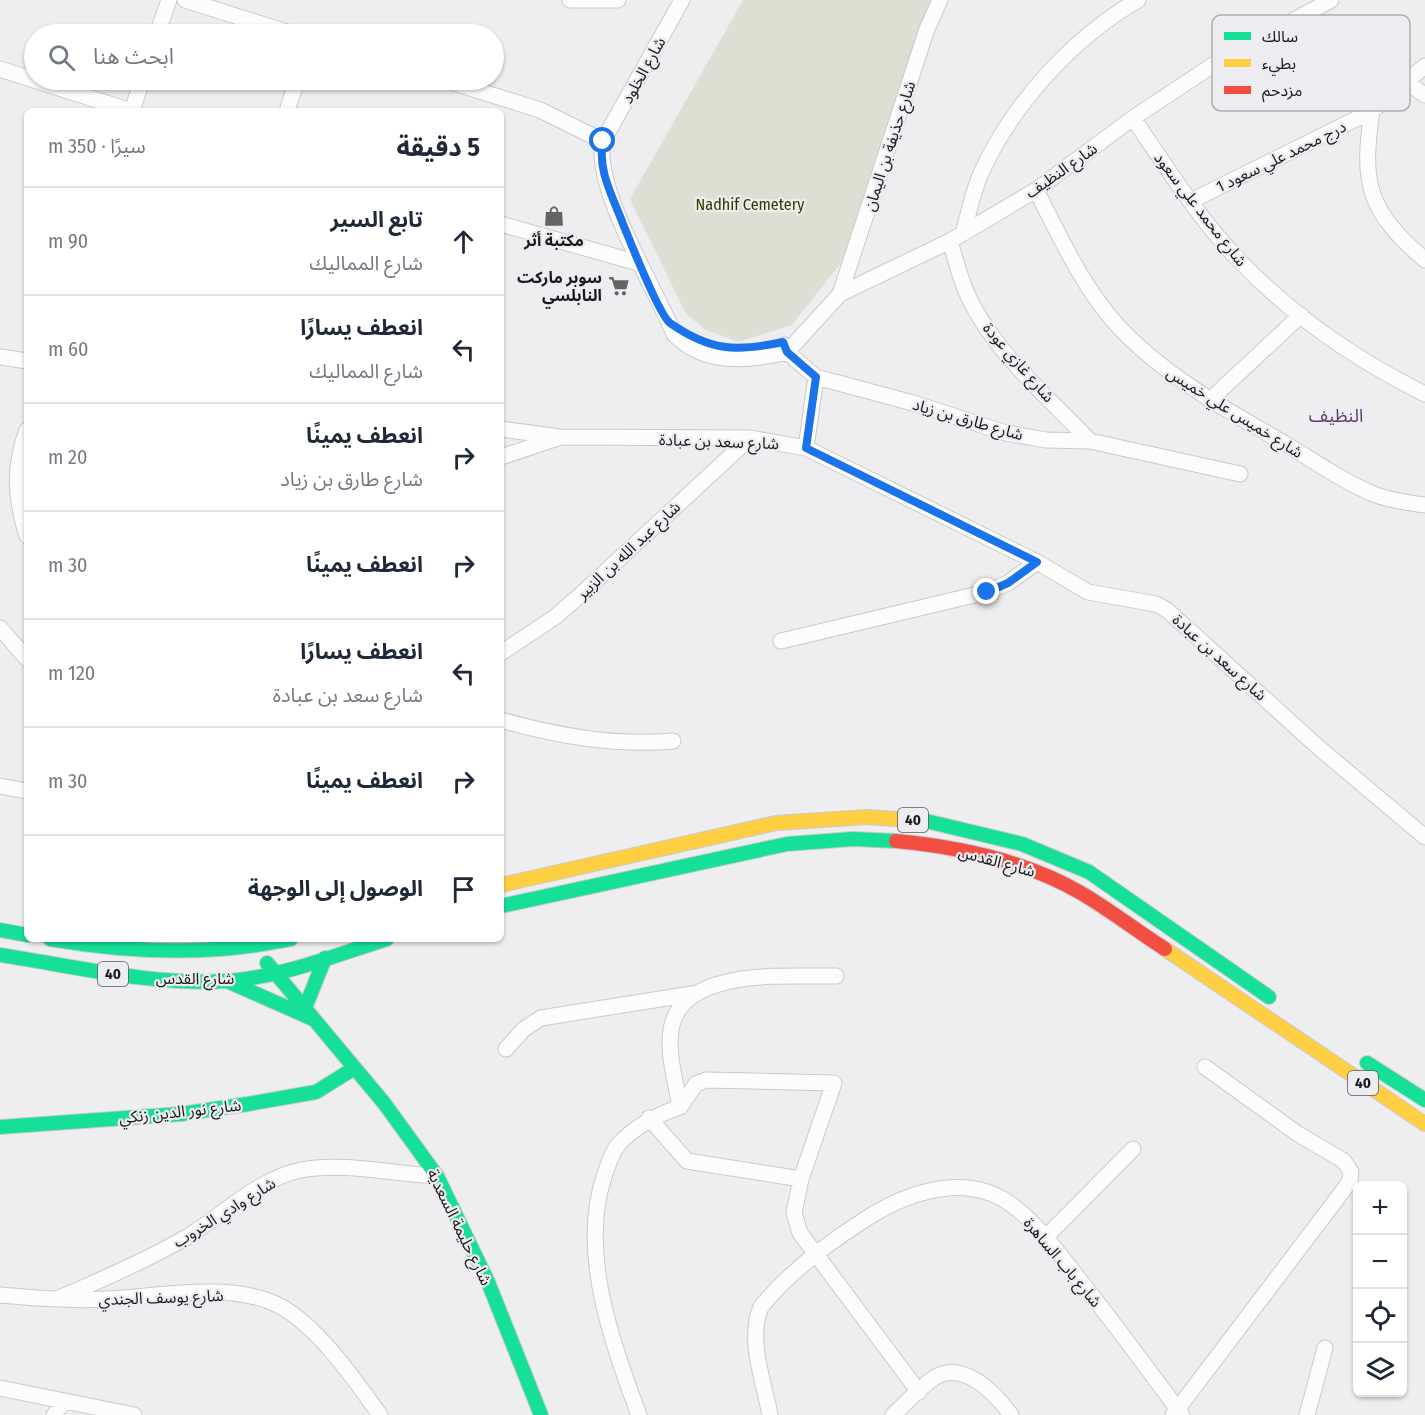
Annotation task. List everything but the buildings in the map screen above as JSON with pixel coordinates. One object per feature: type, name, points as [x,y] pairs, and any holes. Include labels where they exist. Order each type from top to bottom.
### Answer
[{"type":"main road","name":"شارع القدس","points":[[504,884],[776,823],[866,817],[926,821],[1022,844],[1089,872],[1283,1006]]},
{"type":"main road","name":"شارع القدس","points":[[504,905],[763,848],[814,841],[867,840],[929,844],[972,854],[1041,873],[1081,893],[1425,1124]]},
{"type":"main road","points":[[0,930],[24,934]]},
{"type":"main road","name":"شارع القدس","points":[[78,942],[189,954],[253,949],[280,942]]},
{"type":"main road","name":"شارع القدس","points":[[0,955],[146,978],[226,981],[276,973],[377,942]]},
{"type":"main road","name":"شارع حليمة السعدية","points":[[253,949],[276,973],[411,1137],[437,1176],[488,1282],[541,1415]]},
{"type":"main road","points":[[226,981],[309,1014],[325,958]]},
{"type":"main road","name":"40","points":[[1355,1054],[1425,1100]]},
{"type":"main road","name":"شارع نور الدين زنكي","points":[[0,1127],[181,1114],[248,1104],[316,1092],[353,1069]]},
{"type":"street","points":[[161,24],[169,0]]},
{"type":"street","points":[[185,0],[261,24]]},
{"type":"street","points":[[570,0],[618,0]]},
{"type":"street","name":"شارع الخلود","points":[[603,141],[682,0]]},
{"type":"street","name":"شارع حذيفة بن اليمان","points":[[840,294],[927,29],[939,0]]},
{"type":"street","points":[[957,237],[981,173],[1017,114],[1041,82],[1095,28],[1138,0]]},
{"type":"street","name":"شارع النظيف","points":[[1303,15],[1331,0]]},
{"type":"street","name":"شارع النظيف","points":[[788,346],[840,294],[957,237],[1036,190],[1133,118],[1212,66]]},
{"type":"street","name":"درج محمد علي سعود 1","points":[[1410,79],[1425,66]]},
{"type":"street","points":[[0,69],[24,77]]},
{"type":"street","points":[[1410,85],[1425,95]]},
{"type":"street","points":[[66,90],[122,108]]},
{"type":"street","points":[[132,108],[138,90]]},
{"type":"street","points":[[288,108],[294,90]]},
{"type":"street","points":[[477,90],[540,110],[603,141],[600,154],[604,173],[638,263],[673,328],[697,350],[736,360],[788,346]]},
{"type":"street","points":[[1372,111],[1366,150],[1366,170],[1372,194],[1382,215],[1425,260]]},
{"type":"street","name":"درج محمد علي سعود 1","points":[[1191,201],[1372,111]]},
{"type":"street","name":"شارع محمد علي سعود","points":[[1133,118],[1191,201],[1235,256],[1272,293],[1370,364],[1425,394]]},
{"type":"street","name":"شارع خميس علي خميس","points":[[1036,190],[1085,282],[1117,325],[1156,362],[1210,400],[1374,494],[1399,502],[1425,505]]},
{"type":"street","points":[[504,225],[638,263]]},
{"type":"street","name":"شارع غازي عودة","points":[[957,237],[969,298],[984,323],[1032,381],[1090,441]]},
{"type":"street","points":[[1210,400],[1301,315]]},
{"type":"street","name":"شارع طارق بن زياد","points":[[788,346],[816,377],[913,403],[1016,435],[1046,440],[1090,441],[1240,474]]},
{"type":"street","points":[[0,357],[24,361]]},
{"type":"street","points":[[806,448],[816,377]]},
{"type":"street","name":"شارع سعد بن عبادة","points":[[504,429],[560,437],[750,438],[806,448],[1037,562],[1088,592],[1156,604],[1167,610],[1318,747],[1425,837]]},
{"type":"street","points":[[504,457],[560,437]]},
{"type":"street","name":"شارع عبد الله بن الزبير","points":[[504,651],[555,617],[750,438]]},
{"type":"street","points":[[24,440],[17,463],[15,481],[18,508],[24,527]]},
{"type":"street","points":[[781,641],[987,592],[1008,583],[1037,562]]},
{"type":"street","points":[[0,628],[24,656]]},
{"type":"street","points":[[504,721],[571,737],[607,742],[673,741]]},
{"type":"street","points":[[0,786],[24,790]]},
{"type":"street","points":[[507,1049],[524,1029],[541,1018],[698,993],[728,980],[836,976]]},
{"type":"street","points":[[680,1107],[670,1043],[671,1027],[679,1009],[698,993]]},
{"type":"street","points":[[1177,1413],[1350,1181],[1351,1173],[1344,1161],[1298,1134],[1205,1067]]},
{"type":"street","points":[[639,1415],[609,1323],[600,1277],[595,1218],[601,1184],[617,1146],[649,1118],[680,1107],[696,1084],[706,1080],[834,1083],[801,1179],[795,1217],[800,1233],[919,1392]]},
{"type":"street","points":[[649,1118],[687,1161],[801,1179]]},
{"type":"street","points":[[1046,1237],[1133,1149]]},
{"type":"street","name":"شارع وادي الخروب","points":[[57,1299],[126,1271],[189,1236],[260,1188],[299,1171],[347,1169],[437,1176]]},
{"type":"street","name":"شارع باب الساهرة","points":[[770,1415],[755,1333],[756,1318],[769,1297],[815,1254],[881,1208],[910,1195],[944,1187],[970,1189],[994,1196],[1016,1208],[1046,1237],[1116,1325],[1177,1413]]},
{"type":"street","name":"شارع يوسف الجندي","points":[[0,1295],[79,1300],[211,1293],[263,1299],[293,1315],[308,1328],[380,1415]]},
{"type":"street","points":[[1307,1415],[1325,1348]]},
{"type":"street","points":[[893,1415],[936,1376],[951,1373],[970,1376],[986,1386],[1011,1415]]},
{"type":"street","points":[[0,1388],[134,1415]]},
{"type":"street","points":[[54,1415],[64,1401]]},
{"type":"green space","name":"Nadhif Cemetery","points":[[743,0],[931,0],[844,259],[792,325],[739,342],[706,330],[686,314],[630,199]]},
{"type":"traffic: fast","points":[[896,819],[926,821],[1022,844],[1089,872],[1269,997]]},
{"type":"traffic: fast","points":[[504,905],[787,844],[853,839],[896,841]]},
{"type":"traffic: fast","points":[[0,930],[24,934]]},
{"type":"traffic: fast","points":[[68,942],[170,951],[231,948],[273,942]]},
{"type":"traffic: fast","points":[[0,955],[143,978],[200,982],[248,979],[268,975],[378,942]]},
{"type":"traffic: fast","points":[[305,1008],[325,958]]},
{"type":"traffic: fast","points":[[267,963],[384,1103],[437,1176],[488,1282],[541,1415]]},
{"type":"traffic: fast","points":[[227,981],[313,1019]]},
{"type":"traffic: fast","points":[[1367,1063],[1425,1100]]},
{"type":"traffic: fast","points":[[0,1127],[181,1114],[248,1104],[316,1092],[353,1069]]},
{"type":"traffic: slow","points":[[504,884],[776,823],[866,817],[896,819]]},
{"type":"traffic: slow","points":[[1165,949],[1425,1124]]},
{"type":"traffic: jam","points":[[896,841],[944,847],[992,857],[1038,872],[1081,893],[1165,949]]},
{"type":"place","name":"مكتبة أثر","points":[[554,216]]},
{"type":"place","name":"سوبر ماركت النابلسي","points":[[619,286]]},
{"type":"district","name":"النظيف","points":[[1336,416]]},
{"type":"route","points":[[603,141],[600,154],[606,181],[638,263],[669,323],[698,340],[716,347],[740,350],[783,342],[787,352],[816,377],[806,448],[1037,562],[1008,583],[987,592]]}]
